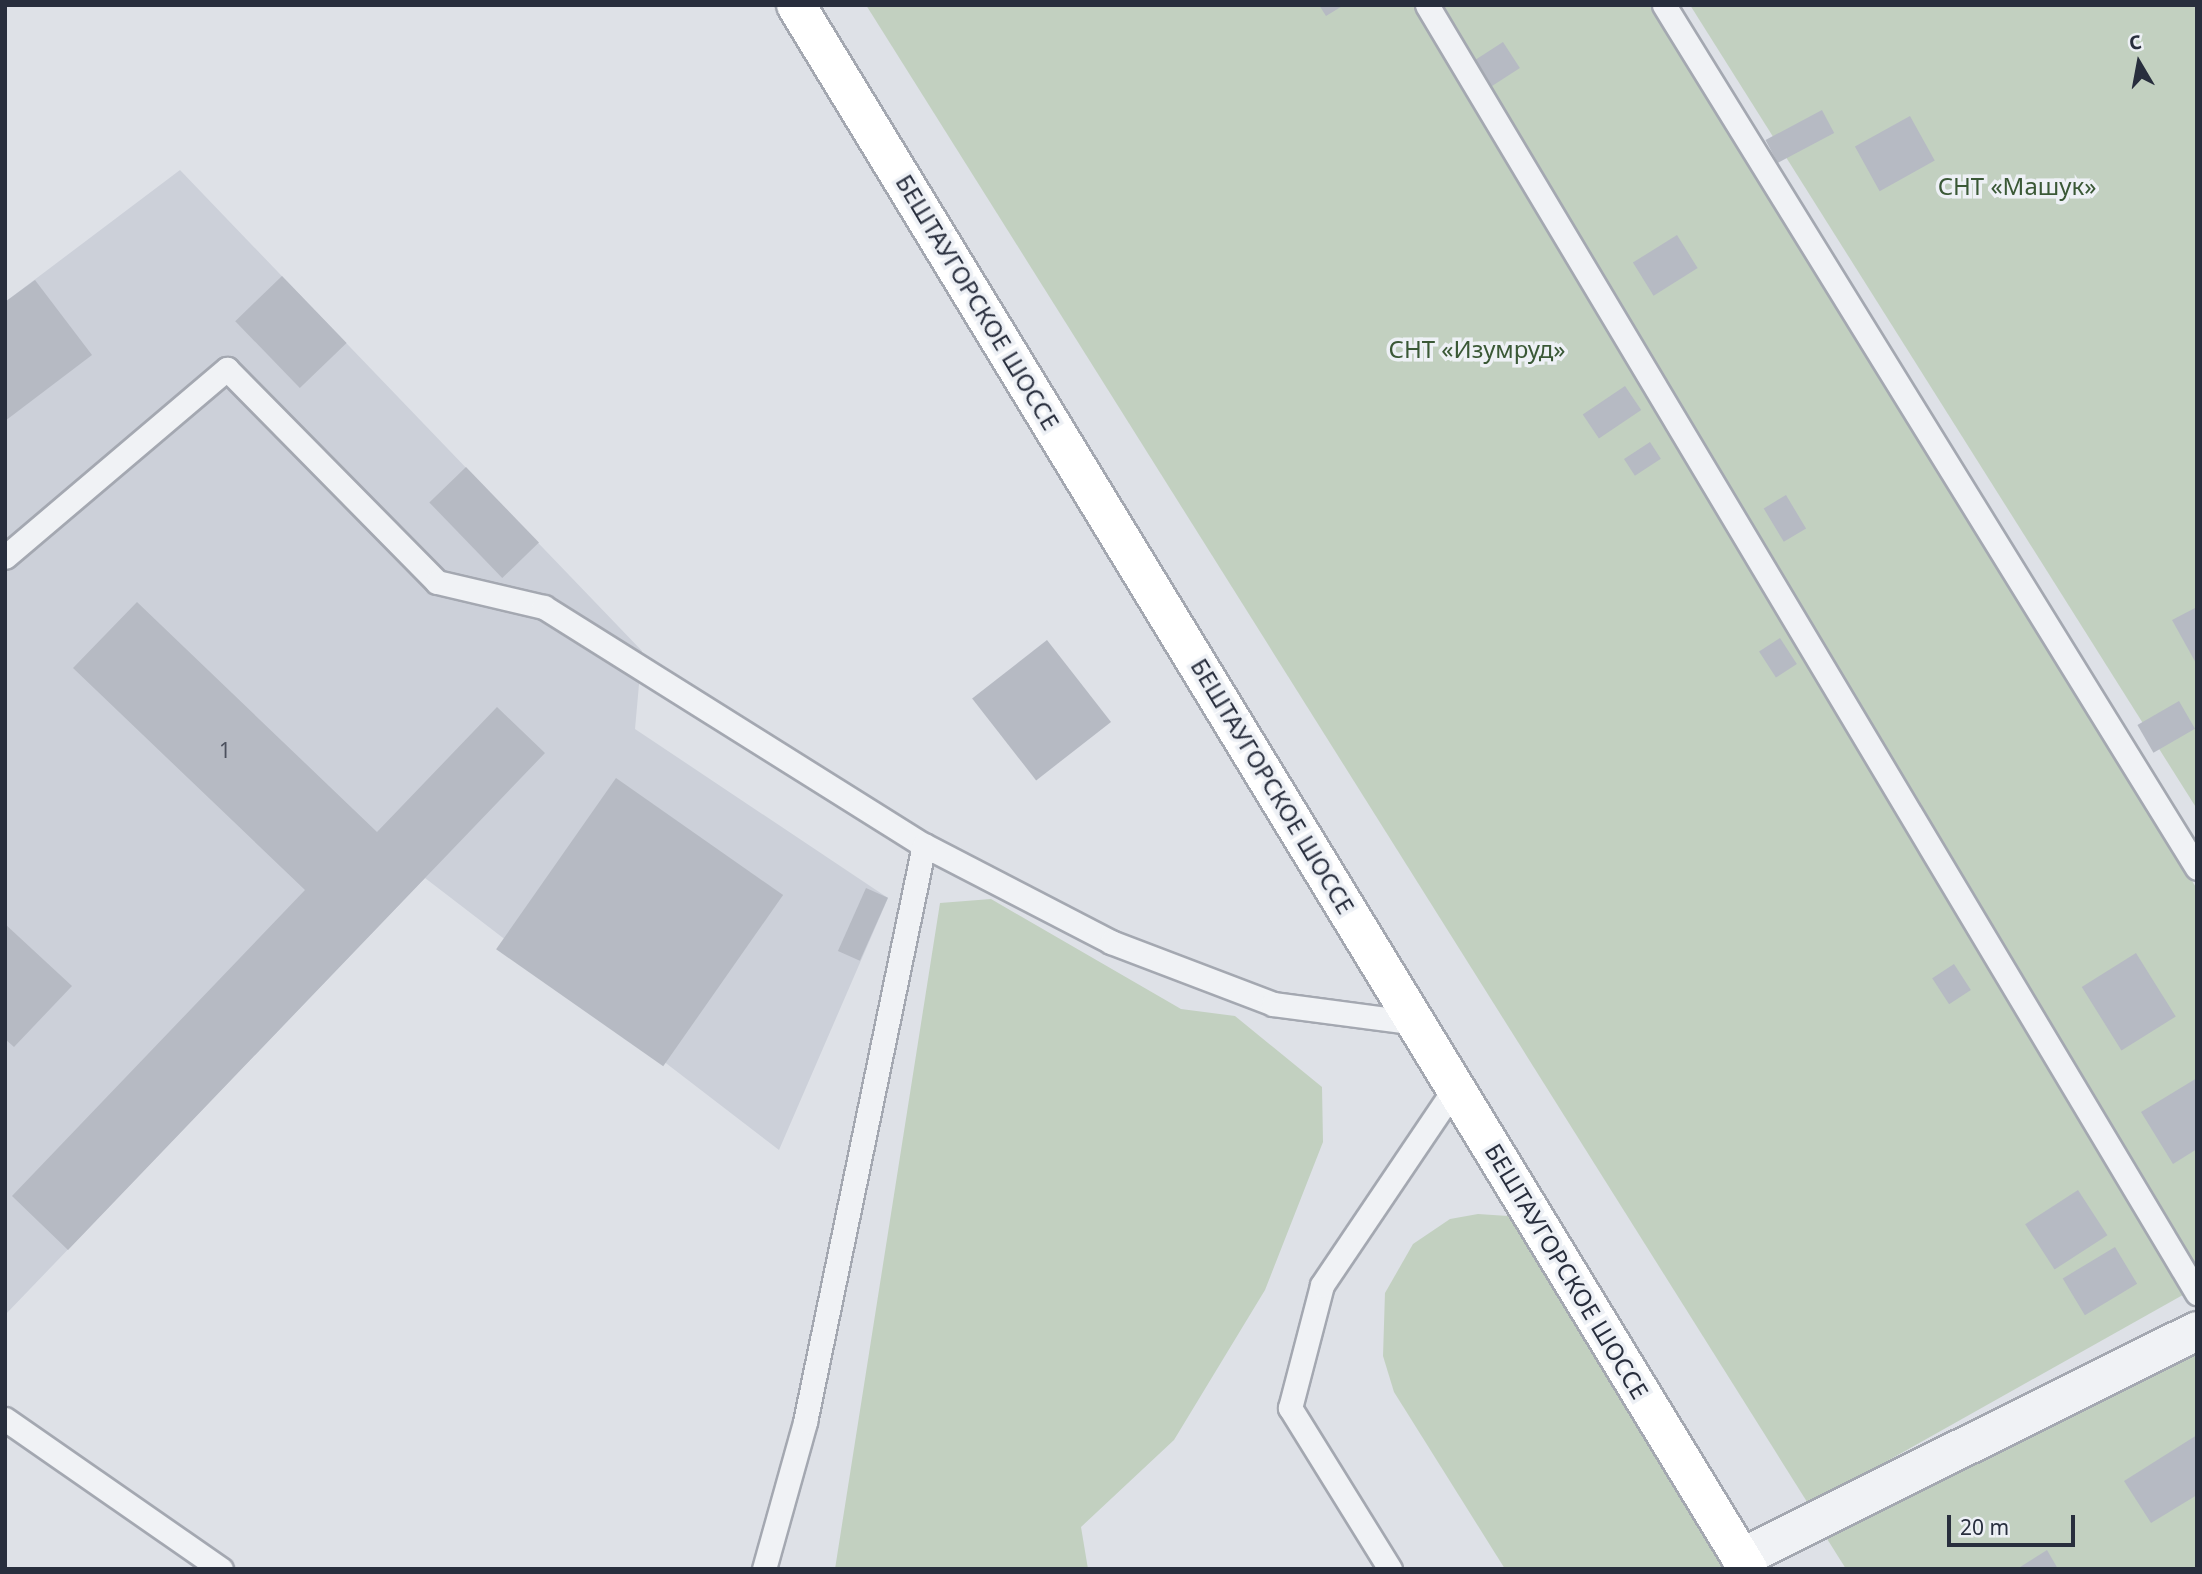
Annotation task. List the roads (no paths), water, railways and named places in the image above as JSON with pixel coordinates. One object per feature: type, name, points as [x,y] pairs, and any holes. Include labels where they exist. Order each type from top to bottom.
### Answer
[{"type":"street","name":"БЕШТАУГОРСКОЕ ШОССЕ","points":[[796,5],[1418,1023],[1744,1563]]},
{"type":"street","points":[[1744,1563],[2197,1331]]},
{"type":"lane","points":[[1427,5],[2197,1293]]},
{"type":"lane","points":[[1664,5],[2197,868]]},
{"type":"lane","points":[[5,557],[227,369],[437,582],[544,607],[924,845],[1111,942],[1272,1004],[1418,1023]]},
{"type":"lane","points":[[764,1569],[805,1422],[924,845]]},
{"type":"lane","points":[[1390,1569],[1290,1408],[1322,1285],[1456,1086]]},
{"type":"lane","points":[[5,1419],[221,1569]]},
{"type":"park label","name":"СНТ «Машук»","points":[[2017,186]]},
{"type":"park label","name":"СНТ «Изумруд»","points":[[1477,349]]}]
